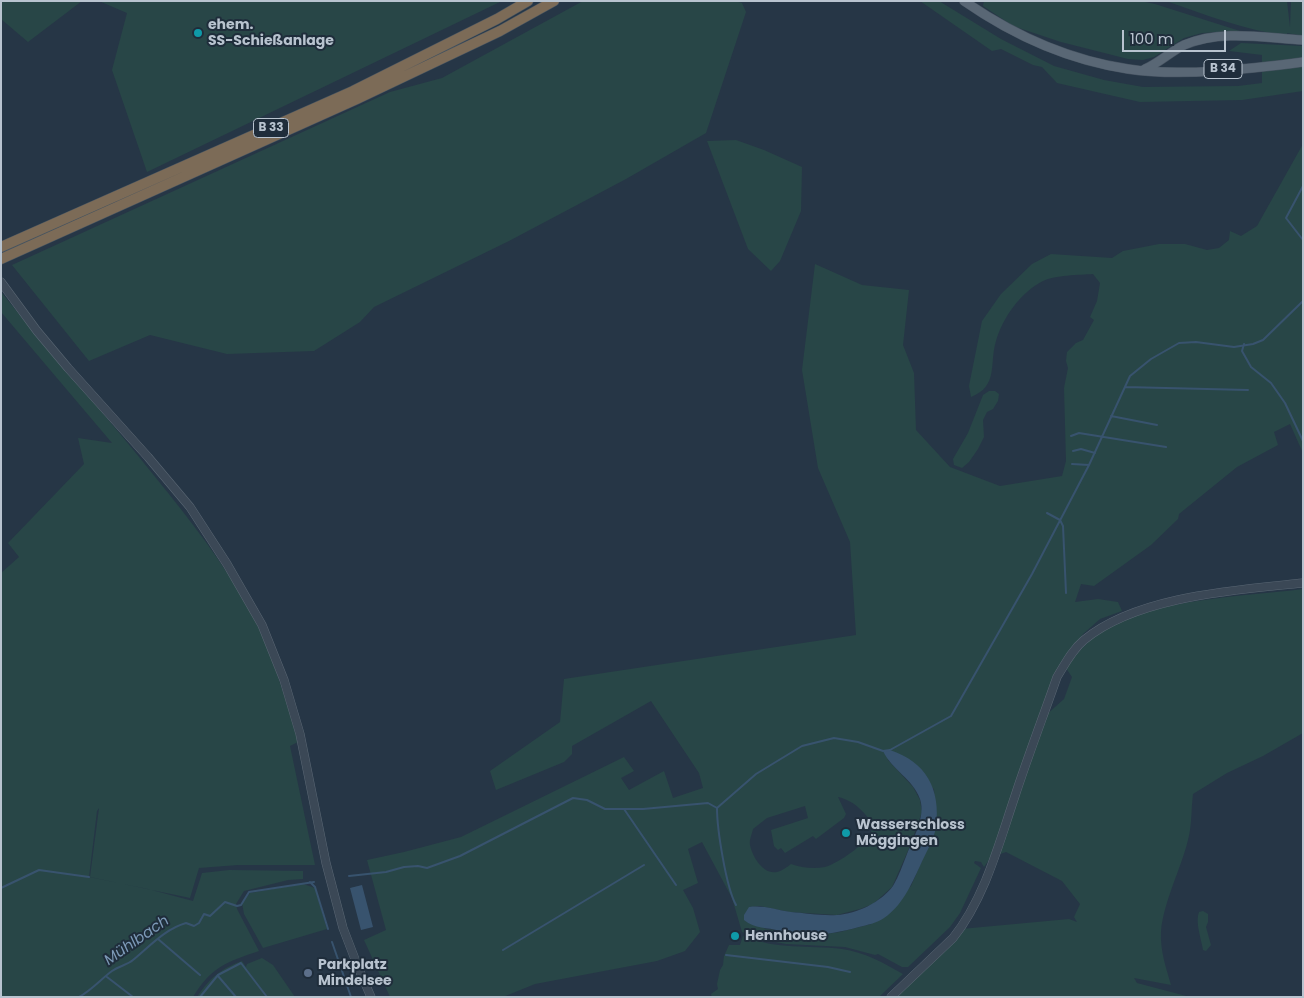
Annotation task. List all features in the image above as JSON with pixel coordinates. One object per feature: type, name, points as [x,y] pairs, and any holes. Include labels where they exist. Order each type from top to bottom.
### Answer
[{"type":"highway","name":"B 33","points":[[1,259],[8,248],[353,91],[528,1]]},
{"type":"highway","name":"B 33","points":[[8,248],[358,99],[500,31],[554,1]]},
{"type":"main road","name":"B 34","points":[[964,1],[1021,36],[1074,56],[1112,66],[1142,70],[1198,71],[1303,62]]},
{"type":"main road","points":[[1142,70],[1155,65],[1182,46],[1201,39],[1224,36],[1258,36],[1303,40]]},
{"type":"street","points":[[1,282],[37,331],[190,507],[223,556],[262,625],[284,680],[300,734],[326,863],[339,912],[358,968],[371,997]]},
{"type":"street","points":[[891,997],[953,938],[961,929],[975,904],[1003,833],[1057,677],[1068,658],[1083,641],[1109,623],[1134,612],[1162,604],[1246,589],[1303,583]]},
{"type":"green space","points":[[1,1],[82,1],[28,42],[1,19]]},
{"type":"green space","points":[[99,1],[502,1],[147,172],[112,70],[127,13]]},
{"type":"green space","points":[[583,1],[735,1],[742,3],[746,12],[706,133],[626,179],[509,241],[374,307],[360,322],[314,351],[227,354],[150,335],[89,361],[12,265],[390,92],[442,78]]},
{"type":"green space","points":[[920,1],[939,1],[1001,39],[1054,66],[1104,80],[1143,87],[1238,86],[1262,83],[1262,55],[1229,51],[1241,43],[1303,46],[1303,91],[1242,100],[1140,102],[1057,83],[1042,67],[1033,65],[1001,49],[992,51]]},
{"type":"green space","points":[[984,1],[1140,1],[1240,31],[1202,33],[1184,38],[1154,57],[1143,60],[1128,59],[1061,42],[1013,26],[983,6]]},
{"type":"green space","points":[[1166,1],[1287,1],[1290,27],[1291,1],[1303,1],[1303,36],[1287,33],[1287,36],[1256,30],[1226,22]]},
{"type":"green space","points":[[736,140],[802,167],[801,211],[780,261],[771,271],[748,249],[707,141]]},
{"type":"green space","points":[[1303,144],[1303,453],[1290,424],[1274,432],[1278,445],[1237,467],[1179,514],[1178,519],[1151,545],[1094,586],[1081,584],[1075,602],[1098,599],[1118,602],[1122,611],[1100,619],[1083,634],[1053,677],[1040,715],[1045,716],[1064,699],[1072,677],[1066,668],[1078,652],[1098,634],[1126,619],[1149,611],[1200,600],[1303,589],[1303,733],[1263,756],[1227,773],[1193,794],[1188,840],[1162,921],[1162,952],[1171,985],[1134,978],[1137,983],[1190,997],[894,997],[961,929],[1069,919],[1077,922],[1074,917],[1080,904],[1062,881],[1006,852],[991,857],[984,867],[981,862],[975,861],[974,863],[981,868],[960,913],[950,927],[908,967],[902,967],[878,954],[875,955],[845,947],[786,944],[760,939],[742,932],[732,898],[702,842],[688,849],[698,883],[683,890],[693,908],[700,932],[685,951],[657,961],[535,984],[503,997],[390,997],[364,940],[386,930],[367,860],[461,837],[624,757],[634,771],[621,778],[629,790],[664,771],[673,798],[703,788],[699,773],[651,701],[572,746],[572,754],[564,762],[496,790],[490,771],[560,722],[564,679],[856,635],[850,542],[818,468],[802,370],[815,264],[862,285],[909,290],[903,345],[914,373],[916,430],[950,467],[1000,486],[1062,476],[1066,461],[1064,388],[1068,368],[1066,361],[1067,352],[1076,343],[1083,340],[1094,320],[1090,317],[1097,301],[1100,283],[1093,274],[1060,276],[1043,281],[1020,298],[1008,314],[999,332],[994,349],[991,373],[986,387],[971,397],[969,386],[982,321],[1001,294],[1032,264],[1051,254],[1112,258],[1123,251],[1159,244],[1185,244],[1207,250],[1219,248],[1229,240],[1230,231],[1241,236],[1257,226]],"holes":[[[887,759],[934,789],[936,828],[911,886],[871,924],[819,935],[791,934],[765,929],[749,907],[760,906],[789,912],[837,915],[873,904],[892,887],[922,812],[920,800],[913,787]],[[838,797],[856,805],[866,815],[872,826],[867,838],[854,851],[831,865],[821,868],[791,864],[781,871],[772,872],[767,871],[759,864],[750,845],[753,829],[767,818],[805,806],[808,818],[771,830],[774,846],[778,850],[781,848],[785,853],[813,836],[816,839],[844,818],[846,814]]]},
{"type":"green space","points":[[1,292],[169,494],[206,542],[229,576],[250,611],[265,642],[298,742],[290,746],[315,865],[238,865],[199,868],[190,898],[151,890],[193,901],[202,873],[229,870],[303,871],[303,879],[288,880],[244,891],[236,904],[237,909],[259,951],[221,966],[207,978],[193,997],[1,997],[1,573],[19,557],[8,543],[84,464],[78,438],[112,443],[1,312]],"holes":[[[99,808],[90,877],[121,883],[89,877],[97,811]]]},
{"type":"green space","points":[[989,391],[995,391],[999,394],[998,401],[993,409],[987,412],[983,420],[984,437],[969,462],[962,468],[954,465],[953,459],[968,433],[983,395]]},
{"type":"green space","points":[[303,884],[315,888],[327,929],[263,948],[244,914],[242,903],[250,893]]},
{"type":"green space","points":[[1203,911],[1208,914],[1206,927],[1211,945],[1206,951],[1203,950],[1198,925],[1199,912]]},
{"type":"green space","points":[[743,936],[780,945],[850,950],[874,958],[903,974],[879,997],[712,997],[711,994],[718,989],[717,984],[720,970],[729,945],[740,945]]},
{"type":"green space","points":[[262,958],[273,965],[295,997],[197,997],[211,979],[228,967],[242,961],[246,967],[247,964]]},
{"type":"water","points":[[890,750],[903,755],[922,770],[933,789],[937,813],[935,832],[931,842],[909,888],[896,907],[875,923],[819,935],[800,935],[775,930],[757,926],[744,920],[744,915],[749,907],[765,907],[820,915],[845,914],[868,906],[888,892],[899,874],[918,827],[921,813],[920,799],[917,792],[883,751]]},
{"type":"water","points":[[362,885],[373,927],[361,930],[350,888]]},
{"type":"waterway","points":[[1303,186],[1286,218],[1303,240]]},
{"type":"waterway","points":[[717,808],[756,774],[802,746],[834,738],[858,742],[883,751],[890,750],[951,716],[1032,574],[1089,465],[1130,376],[1151,359],[1179,343],[1196,342],[1234,347],[1253,344],[1263,340],[1303,301]]},
{"type":"waterway","points":[[1244,344],[1242,351],[1251,367],[1271,383],[1285,403],[1303,441]]},
{"type":"waterway","points":[[1125,387],[1248,390]]},
{"type":"waterway","points":[[1111,416],[1157,425]]},
{"type":"waterway","points":[[1071,436],[1079,433],[1166,447]]},
{"type":"waterway","points":[[1073,451],[1081,449],[1095,453]]},
{"type":"waterway","points":[[1072,464],[1089,465]]},
{"type":"waterway","points":[[1047,513],[1060,520],[1063,526],[1066,593]]},
{"type":"waterway","points":[[349,876],[386,872],[404,867],[418,866],[427,868],[460,856],[573,798],[587,800],[605,809],[624,809],[676,885]]},
{"type":"waterway","points":[[624,809],[708,803],[717,808],[723,858],[732,897],[736,905]]},
{"type":"waterway","points":[[503,950],[644,865]]},
{"type":"waterway","points":[[1,888],[39,870],[89,877]]},
{"type":"waterway","points":[[310,882],[315,887],[328,929]]},
{"type":"waterway","name":"Mühlbach","points":[[79,997],[112,971],[133,960],[171,929],[186,923],[194,926],[199,923],[204,914],[210,916],[225,902],[237,906],[241,905],[249,892],[314,882]]},
{"type":"waterway","points":[[158,939],[200,975]]},
{"type":"waterway","name":"Mühlbach","points":[[332,942],[351,997]]},
{"type":"waterway","points":[[726,955],[828,967],[850,972]]},
{"type":"waterway","points":[[200,997],[218,975],[241,963],[267,997]]},
{"type":"waterway","points":[[218,976],[236,997]]},
{"type":"waterway","points":[[107,977],[133,997]]},
{"type":"place","name":"ehem. SS-Schießanlage","points":[[198,33]]},
{"type":"place","name":"Wasserschloss Möggingen","points":[[846,833]]},
{"type":"place","name":"Hennhouse","points":[[735,936]]},
{"type":"place","name":"Parkplatz Mindelsee","points":[[308,973]]}]
